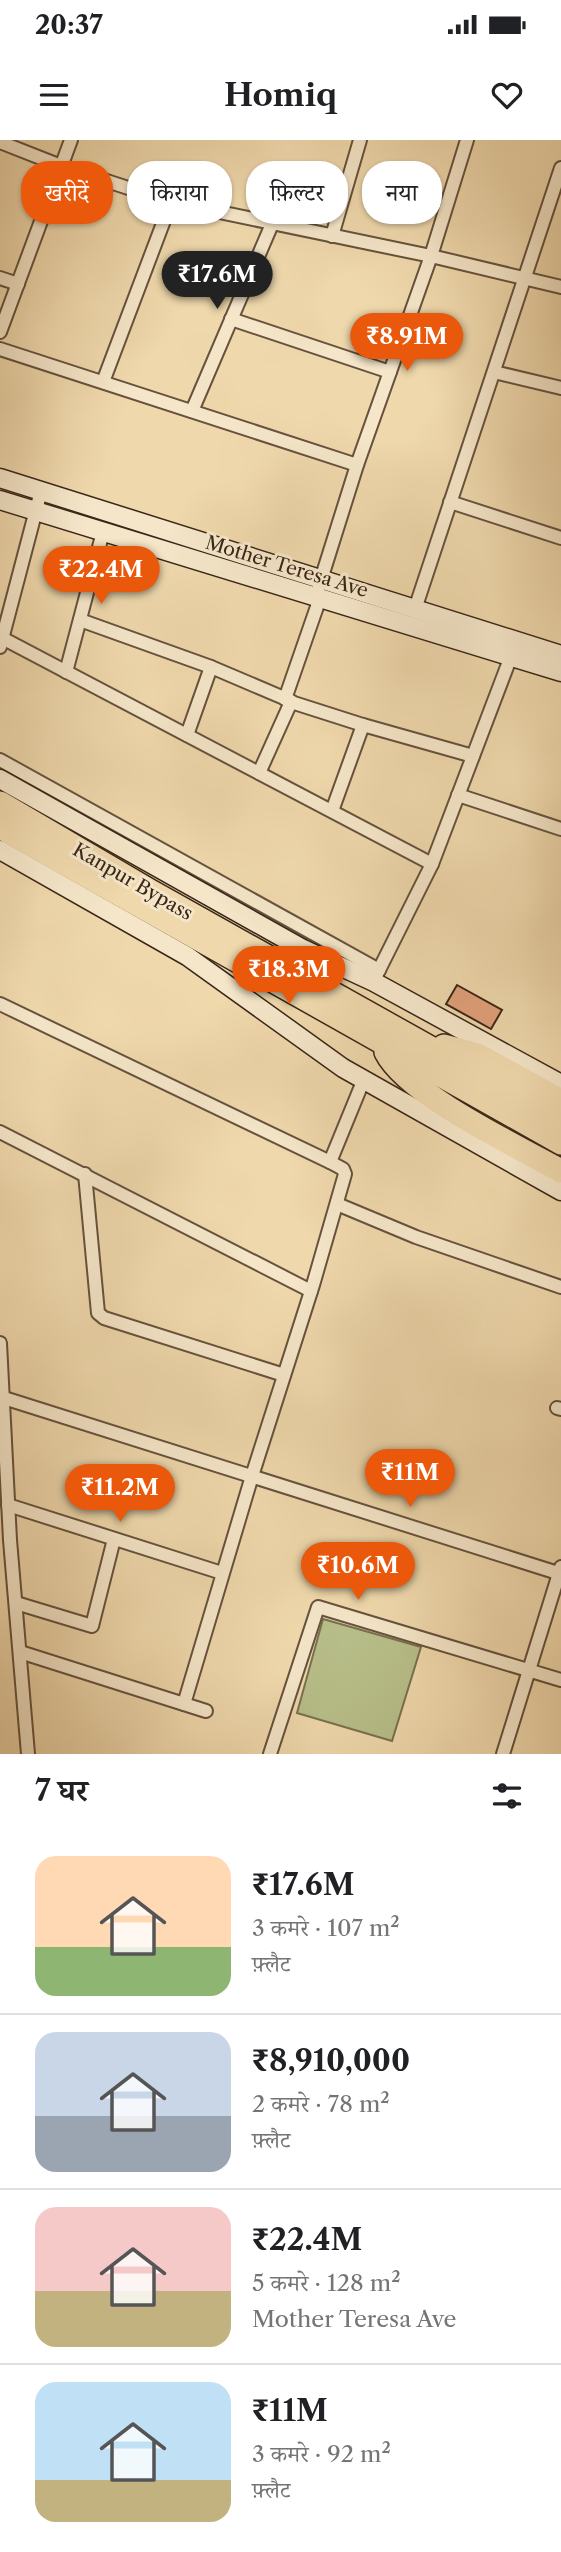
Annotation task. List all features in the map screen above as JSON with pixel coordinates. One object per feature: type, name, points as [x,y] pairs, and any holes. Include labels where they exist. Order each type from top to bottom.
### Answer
[{"type":"highway","name":"Kanpur Bypass","points":[[0,803],[150,891],[561,1121]]},
{"type":"highway","name":"Kanpur Bypass","points":[[0,827],[561,1143]]},
{"type":"highway","points":[[408,1036],[478,1055],[561,1101]]},
{"type":"highway","points":[[382,1043],[391,1061],[438,1101],[561,1171]]},
{"type":"main road","points":[[0,478],[319,591],[415,609],[514,649],[561,655]]},
{"type":"main road","name":"Mother Teresa Ave","points":[[0,500],[514,649],[561,672]]},
{"type":"main road","points":[[0,779],[303,949],[376,976],[561,1084]]},
{"type":"main road","points":[[0,850],[187,957],[235,989],[307,1045],[561,1191]]},
{"type":"street","points":[[63,161],[71,140]]},
{"type":"street","points":[[332,236],[360,140]]},
{"type":"street","points":[[259,773],[288,700],[357,465],[431,256],[467,140]]},
{"type":"street","points":[[0,142],[48,161]]},
{"type":"street","points":[[415,609],[561,168]]},
{"type":"street","points":[[0,332],[40,224]]},
{"type":"street","points":[[103,382],[162,224]]},
{"type":"street","points":[[192,411],[272,224],[431,256],[561,287]]},
{"type":"street","points":[[0,278],[18,284]]},
{"type":"street","points":[[231,319],[390,372]]},
{"type":"street","points":[[0,349],[357,465]]},
{"type":"street","points":[[494,372],[561,388]]},
{"type":"street","points":[[41,491],[2,643],[66,671],[432,864]]},
{"type":"street","points":[[450,502],[561,538]]},
{"type":"street","points":[[66,671],[103,532]]},
{"type":"street","points":[[80,620],[211,667],[288,700],[363,725],[473,756]]},
{"type":"street","points":[[0,760],[376,976],[432,864],[514,649]]},
{"type":"street","points":[[187,735],[211,667]]},
{"type":"street","points":[[331,811],[363,725]]},
{"type":"street","points":[[458,795],[561,829]]},
{"type":"street","points":[[0,1004],[330,1162],[343,1169],[345,1174],[311,1291],[251,1476],[184,1704]]},
{"type":"street","points":[[330,1162],[364,1079]]},
{"type":"street","points":[[0,1132],[311,1291]]},
{"type":"street","points":[[85,1174],[98,1313],[104,1318],[284,1375]]},
{"type":"street","points":[[337,1204],[416,1237],[561,1287]]},
{"type":"street","points":[[0,1343],[8,1505],[28,1754]]},
{"type":"street","points":[[4,1398],[560,1571],[503,1754]]},
{"type":"street","points":[[8,1505],[222,1573]]},
{"type":"street","points":[[16,1604],[92,1626],[114,1539]]},
{"type":"street","points":[[270,1754],[318,1607],[561,1680]]},
{"type":"street","points":[[20,1652],[206,1711]]},
{"type":"green space","points":[[323,1619],[421,1647],[392,1741],[297,1713]]},
{"type":"building","points":[[457,985],[502,1010],[491,1029],[446,1004]]}]
